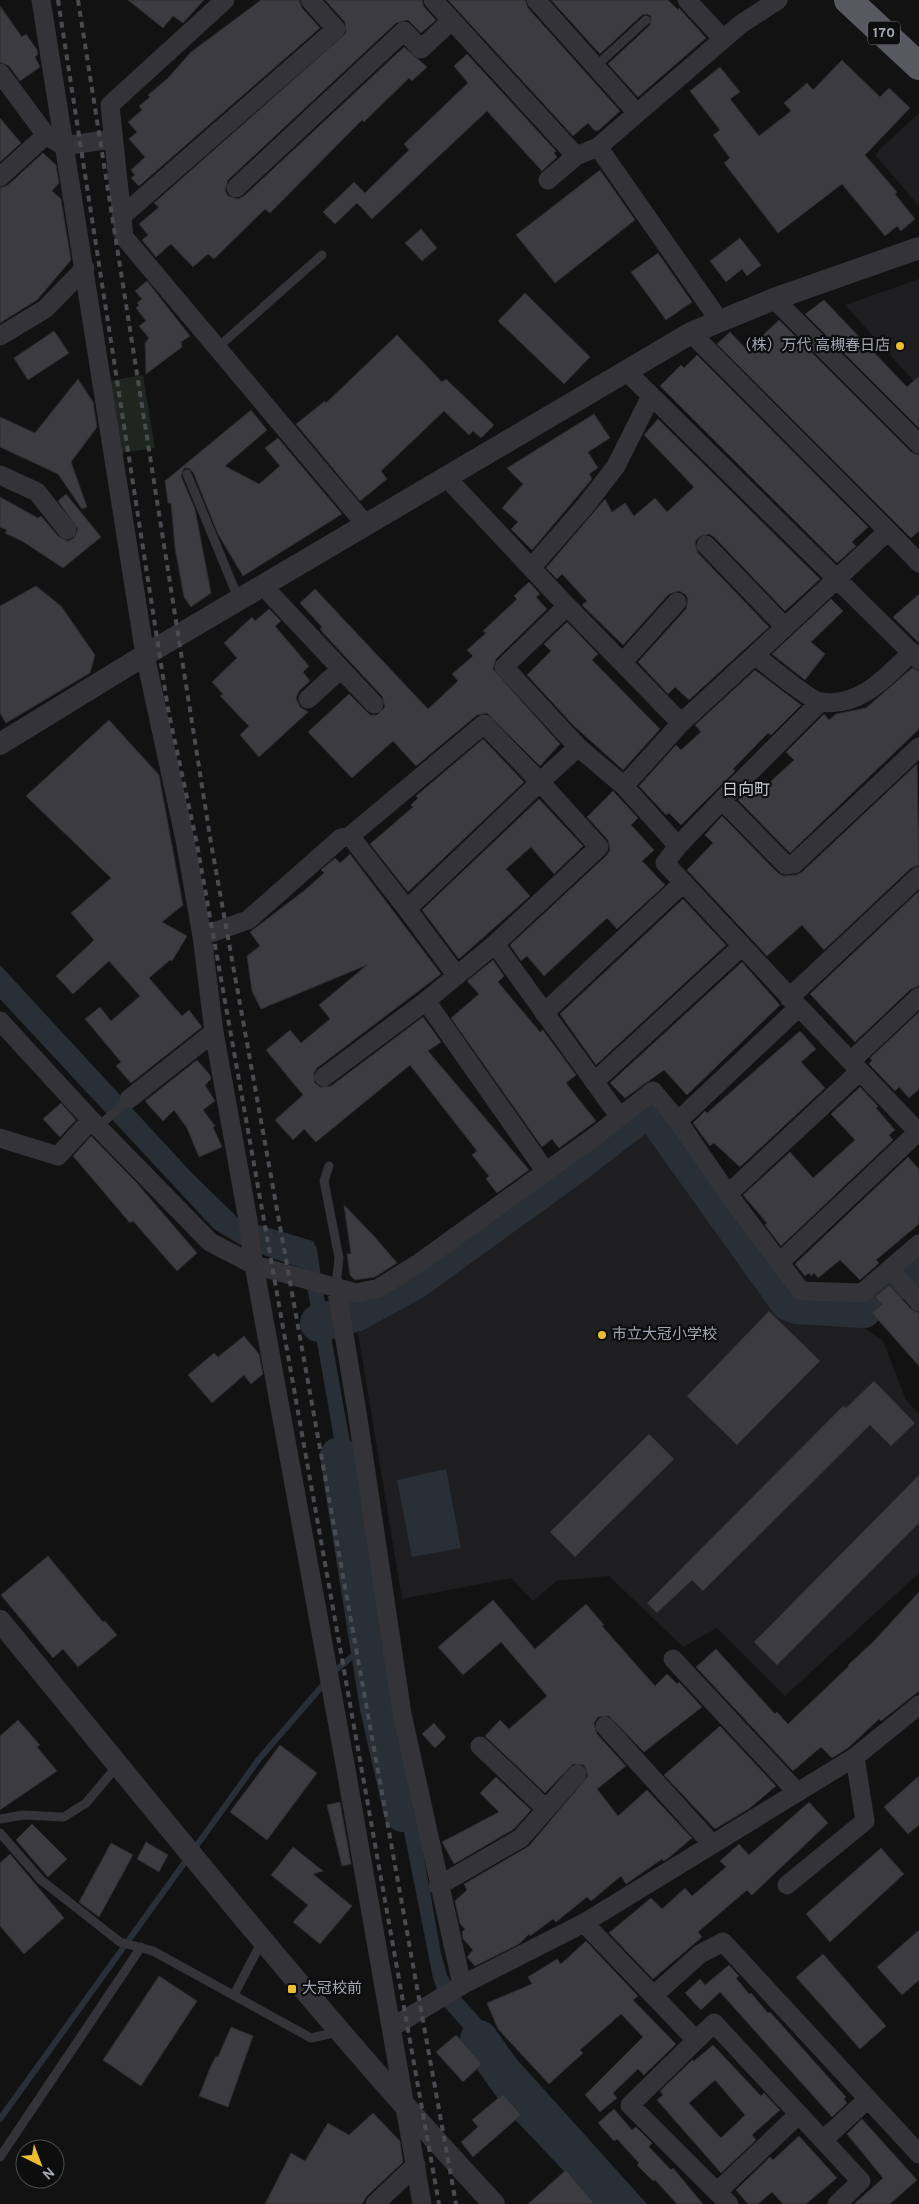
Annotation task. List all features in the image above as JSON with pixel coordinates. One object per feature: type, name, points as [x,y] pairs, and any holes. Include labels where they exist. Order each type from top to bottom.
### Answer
[{"type":"highway","name":"170","points":[[848,0],[919,66]]},
{"type":"street","points":[[41,0],[146,655],[185,840],[202,936],[214,1032],[230,1130],[248,1220],[253,1260],[347,1773],[422,2204]]},
{"type":"street","points":[[225,0],[110,105],[112,139],[124,238],[366,525]]},
{"type":"street","points":[[121,218],[336,29],[310,0]]},
{"type":"street","points":[[433,0],[576,156]]},
{"type":"street","points":[[536,0],[637,114]]},
{"type":"street","points":[[687,0],[723,39]]},
{"type":"street","points":[[548,180],[576,156],[598,147],[741,24],[778,0]]},
{"type":"street","points":[[236,188],[404,31],[421,49],[452,20]]},
{"type":"street","points":[[0,72],[46,135],[63,146],[112,139]]},
{"type":"street","points":[[0,177],[46,135]]},
{"type":"street","points":[[598,147],[720,320]]},
{"type":"street","points":[[0,744],[146,655],[626,370],[691,334],[720,320],[774,299],[919,248]]},
{"type":"street","points":[[0,336],[45,309],[85,268]]},
{"type":"street","points":[[774,299],[919,444]]},
{"type":"street","points":[[691,334],[919,563]]},
{"type":"street","points":[[626,370],[915,656],[873,689],[847,701],[820,702],[755,656]]},
{"type":"street","points":[[531,568],[586,505],[616,466],[652,396]]},
{"type":"street","points":[[0,475],[37,492],[67,530]]},
{"type":"street","points":[[446,478],[681,723]]},
{"type":"street","points":[[624,786],[681,723],[888,531]]},
{"type":"street","points":[[706,545],[785,627]]},
{"type":"street","points":[[263,586],[374,704]]},
{"type":"street","points":[[622,663],[678,602]]},
{"type":"street","points":[[568,606],[504,667],[578,747],[624,786],[678,846]]},
{"type":"street","points":[[308,699],[341,669]]},
{"type":"street","points":[[780,1262],[919,1132],[794,1003],[665,864],[678,846],[722,800],[820,702]]},
{"type":"street","points":[[202,936],[248,920],[341,838],[350,836],[484,724],[599,846],[495,944],[457,976],[324,1077]]},
{"type":"street","points":[[407,908],[578,747]]},
{"type":"street","points":[[722,800],[786,865],[794,864],[919,747]]},
{"type":"street","points":[[350,836],[407,908],[457,976]]},
{"type":"street","points":[[678,1121],[919,876]]},
{"type":"street","points":[[544,1013],[683,883]]},
{"type":"street","points":[[495,944],[619,1116]]},
{"type":"street","points":[[594,1082],[742,946]]},
{"type":"street","points":[[728,1194],[855,1066],[919,997]]},
{"type":"street","points":[[426,1001],[546,1172]]},
{"type":"street","points":[[0,1021],[94,1124],[210,1242],[303,1278],[356,1293],[379,1288],[419,1262],[546,1172],[653,1091],[678,1121],[728,1194],[801,1291],[862,1293],[896,1275],[919,1244]]},
{"type":"street","points":[[129,1099],[214,1032]]},
{"type":"street","points":[[0,1138],[58,1156],[94,1124]]},
{"type":"street","points":[[896,1275],[919,1302]]},
{"type":"street","points":[[330,1285],[342,1317],[402,1714],[438,1886],[462,1985]]},
{"type":"street","points":[[0,1621],[339,2032],[404,2108],[494,2204]]},
{"type":"street","points":[[673,1659],[797,1792]]},
{"type":"street","points":[[390,2028],[462,1985],[584,1923],[855,1757],[919,1705]]},
{"type":"street","points":[[605,1726],[712,1844]]},
{"type":"street","points":[[480,1746],[546,1809]]},
{"type":"street","points":[[787,1885],[865,1821],[855,1757]]},
{"type":"street","points":[[438,1886],[521,1838],[577,1774]]},
{"type":"street","points":[[584,1923],[696,2040]]},
{"type":"street","points":[[654,1995],[700,1954],[723,1942],[919,2154]]},
{"type":"street","points":[[799,2114],[723,2198],[630,2105],[714,2023],[799,2114],[861,2181],[837,2204]]},
{"type":"street","points":[[823,2140],[868,2098]]},
{"type":"street","points":[[374,2204],[416,2166]]},
{"type":"lane","points":[[595,67],[646,20]]},
{"type":"lane","points":[[217,348],[322,255]]},
{"type":"lane","points":[[187,474],[239,600]]},
{"type":"lane","points":[[94,1124],[129,1099]]},
{"type":"lane","points":[[329,1166],[324,1180],[339,1258],[330,1285]]},
{"type":"lane","points":[[0,1819],[23,1815],[64,1817],[86,1803],[118,1765]]},
{"type":"lane","points":[[0,1833],[41,1880],[120,1942],[153,1951],[311,2038],[339,2032]]},
{"type":"lane","points":[[234,1996],[262,1940]]},
{"type":"lane","points":[[0,2157],[141,1948]]},
{"type":"shaded area","points":[[919,113],[919,206],[876,156],[879,150]]},
{"type":"shaded area","name":"（株）万代 高槻春日店","points":[[919,279],[919,387],[845,305]]},
{"type":"shaded area","points":[[143,375],[155,448],[115,454],[103,382]]},
{"type":"shaded area","points":[[0,965],[191,1172],[239,1219],[313,1241],[317,1249],[441,1953],[447,1975],[459,1995],[647,2204],[618,2204],[442,2004],[433,1978],[401,1817],[304,1269],[247,1249],[214,1229],[0,999]]},
{"type":"shaded area","points":[[652,1126],[784,1311],[850,1318],[883,1341],[906,1400],[919,1414],[919,1573],[785,1696],[717,1628],[683,1647],[609,1576],[557,1581],[533,1601],[511,1578],[402,1599],[358,1334],[360,1324],[639,1127]]},
{"type":"shaded area","points":[[446,1469],[461,1548],[412,1557],[397,1480]]},
{"type":"building","points":[[128,0],[204,0],[183,23],[173,16],[163,28]]},
{"type":"building","points":[[261,0],[299,0],[302,8],[320,28],[139,186],[131,178],[135,175],[131,170],[145,157],[129,139],[137,132],[128,122],[142,110],[139,106],[150,97],[148,95],[168,78],[191,52]]},
{"type":"building","points":[[325,0],[422,0],[424,7],[436,20],[421,33],[408,20],[396,23],[228,180],[225,190],[228,196],[238,199],[244,196],[404,47],[427,67],[412,81],[409,78],[364,122],[362,120],[270,213],[265,209],[214,259],[208,254],[193,267],[171,244],[156,257],[142,240],[148,235],[139,224],[159,207],[154,203],[346,33],[345,22]]},
{"type":"building","points":[[448,0],[525,0],[528,8],[620,111],[599,130],[595,131],[588,123],[573,136]]},
{"type":"building","points":[[551,0],[668,0],[678,10],[679,8],[706,38],[638,97],[608,64],[650,25],[651,16],[647,14],[642,15],[600,54]]},
{"type":"building","points":[[0,6],[22,37],[26,34],[37,50],[38,54],[35,57],[40,67],[20,81],[9,66],[0,62]]},
{"type":"building","points":[[467,54],[556,151],[554,153],[557,157],[542,171],[487,111],[372,219],[357,203],[335,224],[323,212],[354,182],[365,193],[409,150],[404,144],[468,83],[454,66]]},
{"type":"building","points":[[842,60],[880,97],[889,88],[910,108],[865,155],[897,192],[895,194],[915,219],[901,231],[897,226],[885,236],[842,184],[778,233],[724,163],[730,158],[713,135],[720,130],[690,91],[720,67],[740,92],[730,99],[759,136],[791,111],[784,103],[807,83],[813,90]]},
{"type":"building","points":[[0,118],[21,143],[0,162]]},
{"type":"building","points":[[43,153],[56,165],[59,183],[52,191],[61,199],[71,260],[37,300],[0,323],[0,188],[8,185]]},
{"type":"building","points":[[600,170],[635,220],[555,283],[516,235]]},
{"type":"building","points":[[421,229],[437,248],[422,261],[405,243]]},
{"type":"building","points":[[740,238],[761,265],[747,276],[742,269],[726,282],[710,261]]},
{"type":"building","points":[[658,253],[692,302],[666,320],[631,272]]},
{"type":"building","points":[[147,281],[190,336],[181,342],[182,347],[146,374],[145,343],[149,338],[139,326],[146,321],[136,308],[139,305],[137,303],[142,299],[135,291]]},
{"type":"building","points":[[525,293],[590,357],[564,384],[498,321]]},
{"type":"building","points":[[824,300],[907,387],[919,376],[919,428],[805,314]]},
{"type":"building","points":[[779,320],[911,452],[919,455],[919,531],[911,538],[717,344],[730,332],[747,350]]},
{"type":"building","points":[[54,331],[69,353],[28,380],[14,358]]},
{"type":"building","points":[[397,335],[442,382],[446,379],[494,425],[481,438],[473,431],[469,435],[444,411],[381,471],[387,479],[360,501],[296,424],[325,401],[326,403]]},
{"type":"building","points":[[697,355],[868,527],[852,542],[856,546],[837,563],[660,386],[681,365],[684,368]]},
{"type":"building","points":[[78,379],[93,402],[97,427],[71,462],[87,507],[82,509],[58,474],[0,447],[0,417],[35,433]]},
{"type":"building","points":[[251,410],[267,430],[225,466],[259,484],[280,466],[265,448],[278,438],[342,514],[243,576],[218,534],[193,472],[188,468],[184,468],[181,476],[195,509],[211,593],[191,607],[184,597],[175,548],[171,503],[168,503],[165,481]]},
{"type":"building","points":[[594,414],[610,438],[588,452],[598,468],[589,474],[592,479],[532,550],[511,529],[518,522],[502,508],[523,484],[507,468]]},
{"type":"building","points":[[658,419],[820,579],[785,611],[714,537],[709,534],[699,537],[695,542],[698,553],[769,627],[689,700],[675,687],[668,694],[638,662],[686,609],[688,599],[685,594],[679,591],[669,594],[623,645],[582,605],[587,601],[562,574],[557,579],[546,568],[605,499],[612,512],[625,503],[634,516],[655,498],[667,512],[694,487],[644,435]]},
{"type":"building","points":[[66,494],[101,537],[63,568],[22,541],[5,533],[7,530],[0,527],[0,497],[38,518],[41,516],[59,537],[68,541],[74,538],[78,529],[58,501]]},
{"type":"building","points":[[529,582],[540,594],[536,597],[547,609],[496,659],[493,669],[560,744],[540,766],[487,713],[477,715],[416,766],[393,741],[352,778],[308,732],[349,694],[370,715],[377,715],[385,707],[382,696],[325,635],[320,629],[322,627],[300,603],[315,589],[428,709],[458,681],[452,674],[473,656],[467,650],[486,633],[483,631],[517,599],[514,596]]},
{"type":"building","points":[[36,586],[61,606],[95,655],[90,673],[6,723],[0,713],[0,606]]},
{"type":"building","points":[[919,594],[919,643],[893,617]]},
{"type":"building","points":[[831,599],[843,611],[811,642],[825,654],[805,680],[772,654]]},
{"type":"building","points":[[269,609],[281,621],[275,626],[309,666],[303,672],[310,681],[299,691],[296,698],[300,707],[308,712],[259,757],[240,735],[249,726],[220,696],[223,694],[212,682],[237,658],[224,643],[252,617],[255,621]]},
{"type":"building","points":[[567,622],[598,654],[592,660],[660,729],[623,770],[573,725],[527,675],[551,651],[544,644]]},
{"type":"building","points":[[912,668],[919,671],[919,729],[790,853],[738,800],[751,787],[757,794],[794,760],[786,752],[824,714],[829,720],[836,714],[866,708]]},
{"type":"building","points":[[755,670],[801,705],[771,735],[768,733],[733,769],[735,771],[681,825],[669,813],[666,815],[639,786],[676,745],[681,750],[701,732],[695,725]]},
{"type":"building","points":[[109,720],[159,775],[183,905],[162,922],[187,936],[172,961],[170,960],[149,978],[182,1016],[189,1010],[202,1027],[131,1083],[116,1066],[121,1062],[85,1019],[100,1007],[111,1021],[140,996],[109,961],[73,994],[56,976],[94,940],[71,913],[111,878],[26,796]]},
{"type":"building","points":[[483,739],[524,782],[408,892],[370,844],[413,807],[411,805],[418,798],[416,796]]},
{"type":"building","points":[[917,764],[919,865],[911,868],[824,950],[802,925],[767,956],[687,870],[713,843],[705,835],[722,816],[778,873],[783,876],[796,875],[802,872]]},
{"type":"building","points":[[613,791],[638,818],[631,825],[654,850],[642,861],[665,885],[617,929],[607,918],[544,976],[527,956],[521,961],[510,945],[607,855],[610,850],[608,840],[587,817]]},
{"type":"building","points":[[539,799],[583,846],[554,874],[531,847],[506,869],[530,896],[459,959],[422,910]]},
{"type":"building","points":[[350,854],[441,974],[317,1068],[314,1073],[315,1083],[320,1087],[331,1086],[423,1017],[441,1042],[428,1051],[529,1170],[497,1193],[486,1179],[489,1176],[472,1155],[477,1151],[410,1065],[316,1142],[304,1129],[293,1140],[275,1120],[303,1095],[266,1050],[290,1030],[301,1043],[330,1019],[319,1005],[367,965],[261,1009],[252,991],[247,956],[260,946],[250,932],[305,890],[324,873],[321,870],[335,858],[340,863]]},
{"type":"building","points":[[919,891],[919,986],[911,989],[855,1042],[810,994]]},
{"type":"building","points":[[683,899],[726,945],[596,1065],[560,1014]]},
{"type":"building","points":[[493,960],[504,976],[498,982],[540,1032],[543,1030],[576,1075],[566,1083],[596,1121],[559,1148],[552,1139],[542,1147],[451,1018],[479,994],[467,981]]},
{"type":"building","points":[[742,962],[780,1005],[687,1095],[664,1070],[625,1098],[610,1083]]},
{"type":"building","points":[[919,1012],[919,1089],[909,1098],[899,1087],[895,1091],[869,1064],[872,1060],[870,1058]]},
{"type":"building","points":[[800,1031],[816,1049],[801,1062],[825,1088],[740,1167],[714,1143],[710,1146],[693,1123],[705,1111],[707,1113]]},
{"type":"building","points":[[197,1060],[210,1075],[211,1079],[205,1085],[215,1101],[203,1110],[215,1126],[213,1127],[222,1147],[199,1157],[187,1128],[174,1110],[163,1121],[145,1101]]},
{"type":"building","points":[[860,1087],[878,1106],[876,1108],[895,1130],[889,1135],[893,1140],[781,1246],[765,1225],[767,1223],[743,1195],[790,1152],[813,1178],[855,1140],[831,1114]]},
{"type":"building","points":[[61,1103],[76,1120],[60,1137],[43,1119]]},
{"type":"building","points":[[91,1136],[136,1182],[197,1253],[177,1271],[133,1221],[130,1223],[73,1156]]},
{"type":"building","points":[[908,1157],[919,1169],[919,1224],[876,1260],[879,1263],[860,1280],[840,1260],[818,1278],[814,1273],[811,1276],[809,1273],[805,1276],[795,1264]]},
{"type":"building","points":[[344,1205],[397,1263],[375,1277],[355,1280],[350,1275],[347,1254],[351,1254]]},
{"type":"building","points":[[889,1285],[911,1309],[919,1313],[919,1366],[872,1313],[882,1304],[875,1297]]},
{"type":"building","points":[[769,1311],[820,1361],[737,1445],[687,1396]]},
{"type":"building","points":[[244,1336],[259,1354],[263,1374],[251,1384],[244,1375],[212,1403],[188,1375],[214,1353],[218,1357]]},
{"type":"building","points":[[874,1381],[915,1423],[891,1446],[870,1425],[703,1591],[692,1580],[657,1613],[647,1603],[843,1406],[846,1408]]},
{"type":"building","points":[[649,1434],[674,1459],[575,1557],[550,1532]]},
{"type":"building","points":[[919,1475],[919,1523],[777,1665],[754,1642]]},
{"type":"building","points":[[48,1556],[103,1622],[105,1621],[117,1635],[78,1667],[63,1649],[53,1658],[1,1595]]},
{"type":"building","points":[[919,1592],[919,1691],[881,1721],[879,1719],[848,1748],[832,1758],[821,1747],[793,1771],[696,1667],[716,1649],[775,1714],[777,1712],[788,1724],[873,1642]]},
{"type":"building","points":[[493,1600],[535,1649],[586,1604],[604,1625],[602,1626],[655,1686],[667,1674],[677,1684],[679,1682],[702,1707],[644,1752],[609,1716],[598,1717],[594,1723],[597,1734],[626,1766],[597,1789],[618,1816],[647,1790],[692,1838],[664,1861],[662,1859],[626,1884],[621,1876],[591,1901],[587,1897],[556,1922],[553,1919],[530,1936],[529,1934],[519,1944],[475,1966],[467,1957],[473,1950],[463,1939],[462,1932],[465,1929],[460,1924],[455,1901],[467,1890],[464,1884],[529,1846],[588,1776],[584,1765],[573,1764],[545,1793],[485,1736],[500,1720],[509,1729],[547,1696],[501,1642],[463,1675],[438,1647]]},
{"type":"building","points":[[18,1720],[40,1745],[37,1747],[57,1771],[0,1810],[0,1736]]},
{"type":"building","points":[[434,1723],[446,1737],[435,1748],[422,1734]]},
{"type":"building","points":[[720,1726],[776,1786],[750,1808],[715,1829],[664,1775]]},
{"type":"building","points":[[280,1745],[317,1773],[267,1840],[230,1812]]},
{"type":"building","points":[[919,1776],[919,1825],[908,1834],[884,1807]]},
{"type":"building","points":[[496,1777],[531,1810],[514,1829],[454,1864],[442,1842],[499,1812],[480,1793]]},
{"type":"building","points":[[340,1802],[351,1864],[342,1866],[327,1805]]},
{"type":"building","points":[[809,1802],[828,1823],[752,1895],[747,1890],[698,1932],[702,1937],[653,1979],[609,1933],[651,1898],[662,1909],[685,1888],[692,1896],[726,1867],[720,1861],[739,1844],[749,1855]]},
{"type":"building","points":[[32,1824],[67,1859],[48,1877],[16,1840]]},
{"type":"building","points":[[146,1842],[168,1855],[159,1872],[137,1859]]},
{"type":"building","points":[[111,1843],[133,1855],[99,1917],[79,1902]]},
{"type":"building","points":[[293,1847],[323,1871],[313,1874],[352,1906],[320,1944],[293,1922],[308,1905],[271,1875]]},
{"type":"building","points":[[881,1848],[904,1874],[830,1942],[806,1914]]},
{"type":"building","points":[[10,1854],[64,1918],[24,1954],[0,1926],[0,1863]]},
{"type":"building","points":[[919,1930],[919,1980],[902,1995],[877,1967]]},
{"type":"building","points":[[586,1941],[638,1996],[633,2000],[676,2044],[644,2075],[638,2069],[613,2093],[617,2098],[600,2112],[585,2095],[643,2037],[621,2014],[580,2050],[583,2053],[549,2084],[498,2029],[487,2003],[532,1984],[528,1977],[557,1959],[561,1964]]},
{"type":"building","points":[[823,1954],[886,2026],[860,2049],[796,1977]]},
{"type":"building","points":[[729,1965],[739,1976],[736,1978],[749,1994],[751,1993],[768,2013],[770,2012],[846,2097],[844,2099],[847,2103],[832,2117],[720,1992],[701,2010],[685,1993],[700,1979],[705,1985]]},
{"type":"building","points":[[159,1976],[197,2001],[141,2086],[103,2060]]},
{"type":"building","points":[[231,2027],[253,2036],[228,2107],[199,2096],[210,2068],[216,2056],[218,2057]]},
{"type":"building","points":[[456,2035],[482,2064],[463,2082],[436,2052]]},
{"type":"building","points":[[713,2045],[761,2096],[764,2093],[780,2110],[752,2135],[756,2140],[721,2173],[657,2100],[663,2095],[660,2091],[692,2060],[694,2061]],"holes":[[[715,2080],[745,2115],[721,2138],[689,2103]]]},
{"type":"building","points":[[503,2094],[521,2115],[473,2157],[461,2142],[478,2127],[472,2120]]},
{"type":"building","points":[[614,2109],[632,2130],[636,2127],[652,2143],[649,2147],[671,2170],[673,2168],[703,2204],[677,2204],[655,2180],[653,2181],[637,2165],[639,2163],[617,2139],[614,2141],[598,2123]]},
{"type":"building","points":[[373,2113],[400,2141],[403,2162],[367,2196],[362,2204],[265,2204],[291,2153],[305,2161],[328,2123],[349,2135]]},
{"type":"building","points":[[862,2119],[917,2180],[890,2204],[854,2204],[883,2178],[847,2134]]},
{"type":"building","points":[[799,2136],[837,2178],[806,2204],[783,2204],[772,2192],[758,2204],[748,2204],[736,2190],[770,2157],[773,2160]]},
{"type":"building","points":[[566,2170],[595,2204],[528,2204]]},
{"type":"waterway","points":[[319,1323],[355,1313],[415,1280],[574,1165],[644,1111],[653,1112],[789,1302],[797,1305],[863,1309],[919,1261]]},
{"type":"waterway","points":[[339,1456],[379,1708],[403,1813]]},
{"type":"waterway","points":[[0,2119],[259,1759],[336,1670],[368,1643]]},
{"type":"waterway","points":[[479,2039],[520,2097],[621,2204]]},
{"type":"railway","points":[[58,0],[168,709],[197,844],[439,2204]]},
{"type":"railway","points":[[78,0],[211,843],[456,2204]]},
{"type":"place","name":"（株）万代 高槻春日店","points":[[900,346]]},
{"type":"place","name":"市立大冠小学校","points":[[602,1335]]},
{"type":"place","name":"大冠校前","points":[[292,1989]]},
{"type":"district","name":"日向町","points":[[746,791]]}]
